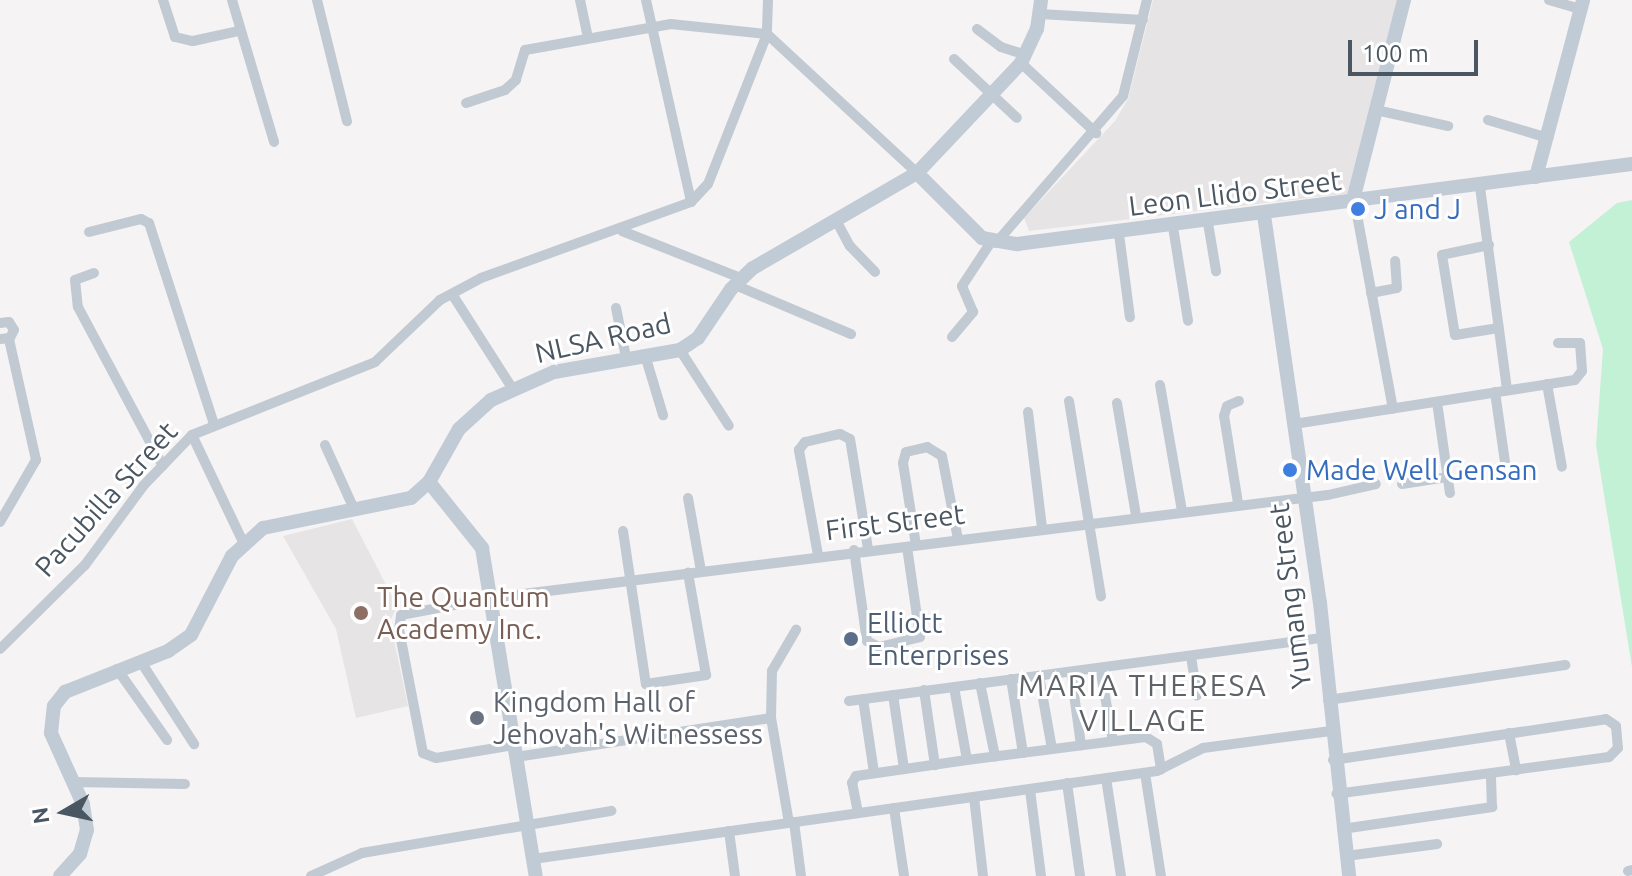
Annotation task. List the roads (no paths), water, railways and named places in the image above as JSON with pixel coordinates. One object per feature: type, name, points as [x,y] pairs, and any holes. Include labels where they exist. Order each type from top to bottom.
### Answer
[{"type":"main road","points":[[1354,204],[1404,0]]},
{"type":"main road","points":[[1536,177],[1582,4]]},
{"type":"main road","name":"NLSA Road","points":[[243,542],[285,520],[355,511],[411,498],[429,482],[468,418],[512,388],[575,366],[680,350],[706,330],[738,281],[917,173],[1024,59],[1040,7]]},
{"type":"main road","name":"Leon Llido Street","points":[[994,242],[1119,234],[1632,164]]},
{"type":"main road","points":[[917,173],[994,242]]},
{"type":"main road","name":"Yumang Street","points":[[1264,215],[1324,638],[1333,760],[1349,876]]},
{"type":"main road","points":[[429,482],[478,540],[491,598],[536,876]]},
{"type":"main road","points":[[60,876],[80,854],[87,830],[73,782],[53,744],[54,706],[73,687],[168,651],[195,630],[243,542]]},
{"type":"street","points":[[163,0],[175,37],[193,41],[238,31]]},
{"type":"street","points":[[232,0],[238,31],[274,142]]},
{"type":"street","points":[[317,0],[347,121]]},
{"type":"street","points":[[580,0],[588,37]]},
{"type":"street","points":[[646,0],[691,202]]},
{"type":"street","points":[[691,202],[708,184],[767,34],[768,0]]},
{"type":"street","points":[[952,337],[973,312],[962,286],[994,242],[1096,133],[1124,92],[1147,0]]},
{"type":"street","points":[[1549,0],[1582,4]]},
{"type":"street","points":[[1040,7],[1143,20]]},
{"type":"street","points":[[466,103],[505,90],[516,80],[525,50],[653,26],[767,34],[917,173]]},
{"type":"street","points":[[977,29],[1024,59],[1096,133]]},
{"type":"street","points":[[954,59],[1017,118]]},
{"type":"street","points":[[1376,110],[1448,126]]},
{"type":"street","points":[[1488,120],[1548,138]]},
{"type":"street","points":[[1480,187],[1507,390]]},
{"type":"street","name":"Pacubilla Street","points":[[0,649],[85,565],[163,466],[192,435],[375,362],[452,294],[533,257],[622,231],[691,202]]},
{"type":"street","points":[[1354,204],[1393,409]]},
{"type":"street","points":[[89,232],[141,219],[149,223],[214,424]]},
{"type":"street","points":[[837,222],[850,246],[875,272]]},
{"type":"street","points":[[1208,223],[1216,271]]},
{"type":"street","points":[[1173,227],[1188,321]]},
{"type":"street","points":[[622,231],[851,334]]},
{"type":"street","points":[[1119,234],[1130,317]]},
{"type":"street","points":[[1489,245],[1442,255],[1455,335],[1498,328]]},
{"type":"street","points":[[1371,293],[1397,288],[1395,261]]},
{"type":"street","points":[[94,273],[75,280],[78,307],[163,466]]},
{"type":"street","points":[[452,294],[512,388]]},
{"type":"street","points":[[616,308],[626,357]]},
{"type":"street","points":[[0,310],[1,322],[13,327],[4,339],[36,460],[0,522]]},
{"type":"street","points":[[1294,424],[1575,380],[1582,371],[1580,343],[1558,343]]},
{"type":"street","points":[[680,350],[729,426]]},
{"type":"street","points":[[645,355],[663,415]]},
{"type":"street","points":[[1547,384],[1562,467]]},
{"type":"street","points":[[1160,385],[1182,511]]},
{"type":"street","points":[[1495,392],[1505,462]]},
{"type":"street","points":[[1069,401],[1101,596]]},
{"type":"street","points":[[1238,503],[1224,416],[1227,406],[1239,401]]},
{"type":"street","points":[[1437,402],[1450,493]]},
{"type":"street","points":[[1117,403],[1136,515]]},
{"type":"street","points":[[1028,412],[1042,528]]},
{"type":"street","points":[[818,555],[799,450],[805,442],[840,434],[850,439],[868,549]]},
{"type":"street","points":[[192,435],[243,542]]},
{"type":"street","points":[[325,445],[355,511]]},
{"type":"street","points":[[854,550],[867,641],[879,647],[920,637],[903,463],[906,452],[927,447],[942,456],[958,539]]},
{"type":"street","points":[[1402,484],[1448,477]]},
{"type":"street","name":"First Street","points":[[515,751],[436,758],[423,753],[399,618],[405,613],[491,598],[635,582],[854,550],[912,546],[1136,515],[1305,497],[1376,484]]},
{"type":"street","points":[[688,498],[701,571]]},
{"type":"street","points":[[623,531],[635,582],[646,684],[706,675],[688,573]]},
{"type":"street","points":[[796,630],[775,661],[771,718],[801,876]]},
{"type":"street","points":[[849,701],[1324,638]]},
{"type":"street","points":[[1191,656],[1197,696]]},
{"type":"street","points":[[141,662],[194,744]]},
{"type":"street","points":[[1328,700],[1565,665]]},
{"type":"street","points":[[1100,668],[1113,741]]},
{"type":"street","points":[[117,669],[167,740]]},
{"type":"street","points":[[1071,672],[1081,745]]},
{"type":"street","points":[[1039,676],[1052,749]]},
{"type":"street","points":[[1011,679],[1023,753]]},
{"type":"street","points":[[980,683],[995,756]]},
{"type":"street","points":[[954,687],[967,760]]},
{"type":"street","points":[[924,690],[935,765]]},
{"type":"street","points":[[893,695],[904,769]]},
{"type":"street","points":[[863,699],[874,773]]},
{"type":"street","points":[[515,751],[771,718]]},
{"type":"street","points":[[1333,760],[1611,719],[1616,726],[1613,756],[1337,794]]},
{"type":"street","points":[[533,859],[1145,773],[1161,770],[1203,748],[1331,731]]},
{"type":"street","points":[[1509,733],[1516,770]]},
{"type":"street","points":[[858,813],[852,778],[874,773],[1113,741],[1154,740],[1161,770]]},
{"type":"street","points":[[1145,773],[1161,876]]},
{"type":"street","points":[[1342,829],[1492,807],[1491,774]]},
{"type":"street","points":[[1106,778],[1121,876]]},
{"type":"street","points":[[73,782],[185,784]]},
{"type":"street","points":[[1067,783],[1080,876]]},
{"type":"street","points":[[1030,790],[1041,876]]},
{"type":"street","points":[[974,797],[983,876]]},
{"type":"street","points":[[894,808],[904,876]]},
{"type":"street","points":[[311,876],[362,853],[527,821],[611,811]]},
{"type":"street","points":[[729,831],[735,876]]},
{"type":"street","points":[[1346,856],[1437,844]]},
{"type":"place","name":"J and J","points":[[1358,209]]},
{"type":"place","name":"Made Well Gensan","points":[[1290,470]]},
{"type":"place","name":"The Quantum Academy Inc.","points":[[361,613]]},
{"type":"place","name":"Elliott Enterprises","points":[[851,639]]},
{"type":"place","name":"Kingdom Hall of Jehovah's Witnessess","points":[[477,718]]},
{"type":"district","name":"MARIA THERESA VILLAGE","points":[[1143,702]]}]
